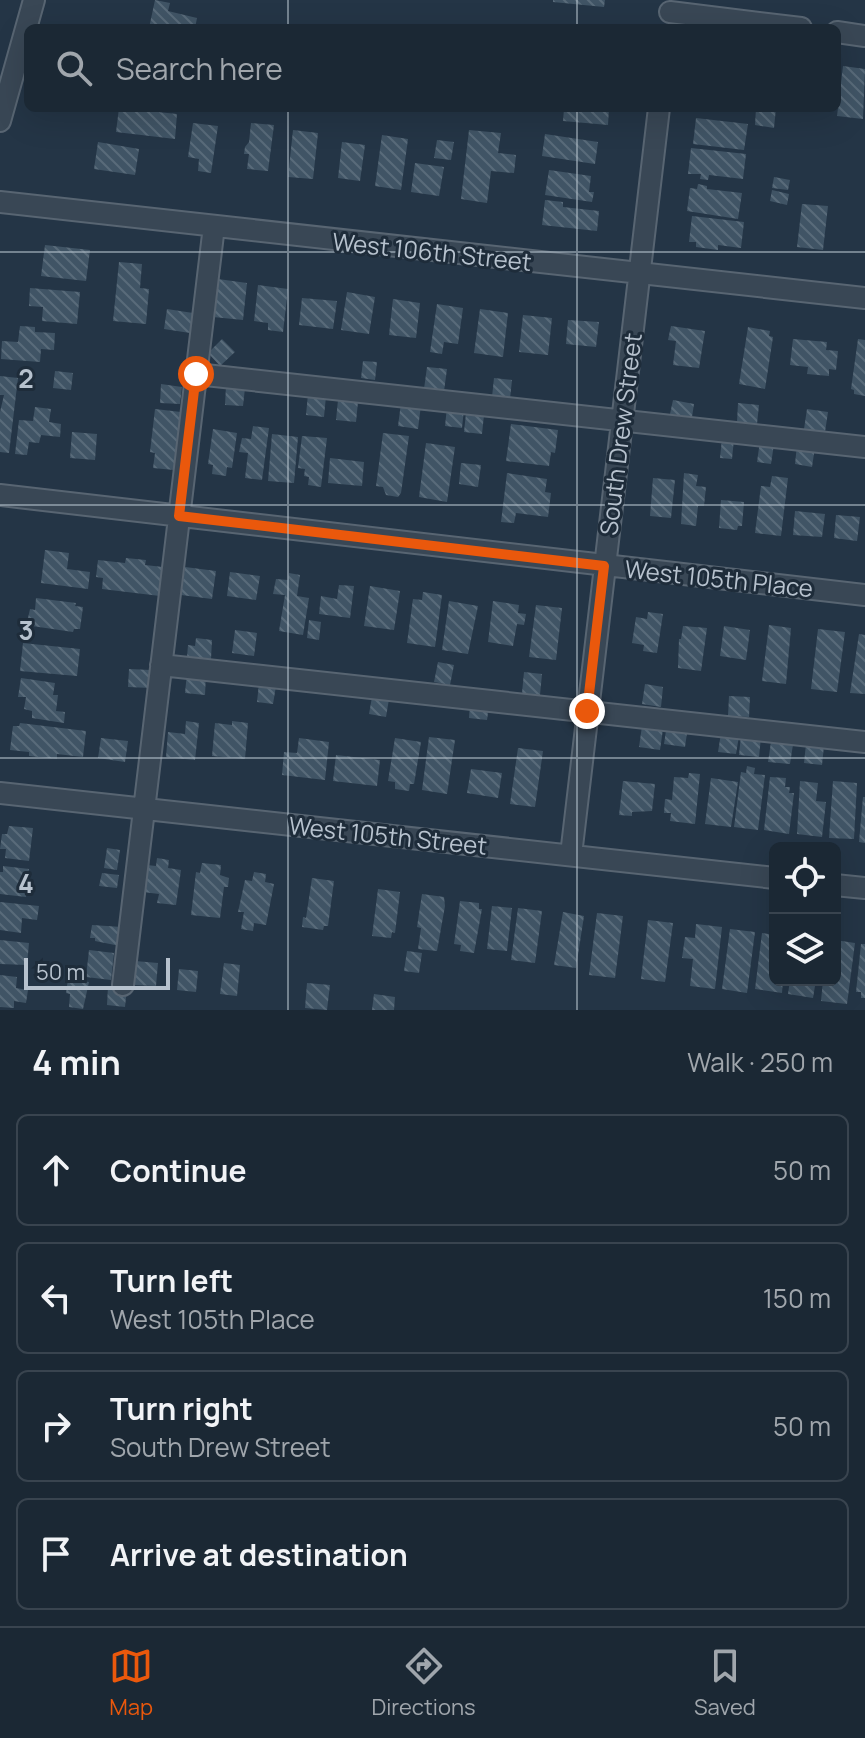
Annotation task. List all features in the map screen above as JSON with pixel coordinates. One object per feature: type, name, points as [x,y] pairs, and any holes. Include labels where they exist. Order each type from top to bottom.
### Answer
[{"type":"street","points":[[27,24],[34,0]]},
{"type":"street","points":[[670,13],[766,24]]},
{"type":"street","points":[[841,33],[865,36]]},
{"type":"street","points":[[0,121],[24,36]]},
{"type":"street","name":"South Drew Street","points":[[571,855],[659,112]]},
{"type":"street","name":"West 106th Street","points":[[0,202],[865,298]]},
{"type":"street","points":[[123,985],[214,226]]},
{"type":"street","points":[[196,374],[865,447]]},
{"type":"street","name":"West 105th Place","points":[[0,495],[865,595]]},
{"type":"street","points":[[161,665],[865,742]]},
{"type":"street","name":"West 105th Street","points":[[0,793],[769,877]]},
{"type":"street","points":[[841,886],[865,888]]},
{"type":"building","points":[[155,0],[170,3],[168,11],[197,18],[196,24],[150,24]]},
{"type":"building","points":[[553,0],[605,0],[604,7]]},
{"type":"building","points":[[843,66],[865,69],[863,119],[837,116],[837,112],[841,112]]},
{"type":"building","points":[[118,112],[177,114],[175,139],[116,132]]},
{"type":"building","points":[[564,112],[609,112],[608,125],[563,121]]},
{"type":"building","points":[[756,112],[776,112],[774,128],[755,125]]},
{"type":"building","points":[[696,118],[748,124],[744,150],[693,144]]},
{"type":"building","points":[[193,123],[218,126],[211,173],[198,171],[199,159],[188,157]]},
{"type":"building","points":[[251,123],[274,125],[268,171],[247,169],[249,154],[244,154]]},
{"type":"building","points":[[293,130],[318,133],[313,179],[288,177]]},
{"type":"building","points":[[469,130],[501,133],[498,153],[516,155],[514,173],[491,171],[487,203],[461,199]]},
{"type":"building","points":[[545,134],[598,142],[595,164],[542,156]]},
{"type":"building","points":[[382,135],[408,139],[401,190],[375,186]]},
{"type":"building","points":[[437,140],[454,142],[451,160],[434,158]]},
{"type":"building","points":[[98,142],[139,149],[135,175],[94,169]]},
{"type":"building","points":[[342,142],[365,145],[360,181],[338,178]]},
{"type":"building","points":[[691,148],[746,154],[743,179],[709,175],[708,180],[700,179],[701,174],[688,174]]},
{"type":"building","points":[[415,163],[444,167],[439,196],[411,192]]},
{"type":"building","points":[[549,170],[591,176],[589,192],[594,192],[592,202],[545,195]]},
{"type":"building","points":[[774,177],[790,180],[788,190],[772,188]]},
{"type":"building","points":[[698,184],[707,186],[707,189],[742,193],[738,219],[687,211],[690,188],[697,189]]},
{"type":"building","points":[[772,190],[789,194],[787,205],[770,201]]},
{"type":"building","points":[[545,200],[563,202],[563,207],[599,211],[597,231],[542,225]]},
{"type":"building","points":[[802,204],[828,206],[823,250],[797,247]]},
{"type":"building","points":[[692,216],[744,222],[741,248],[718,245],[718,250],[696,247],[696,242],[689,242]]},
{"type":"building","points":[[45,245],[90,250],[86,281],[41,276]]},
{"type":"building","points":[[119,262],[142,264],[140,288],[149,289],[146,324],[113,321]]},
{"type":"building","points":[[218,279],[247,283],[243,320],[213,317]]},
{"type":"building","points":[[258,285],[288,289],[283,332],[268,330],[268,323],[254,321]]},
{"type":"building","points":[[30,288],[80,292],[77,324],[42,321],[43,307],[29,306]]},
{"type":"building","points":[[347,292],[375,297],[369,334],[341,330]]},
{"type":"building","points":[[302,298],[337,301],[333,329],[299,325]]},
{"type":"building","points":[[393,299],[420,303],[416,338],[389,335]]},
{"type":"building","points":[[437,304],[463,308],[458,344],[444,342],[442,354],[430,352]]},
{"type":"building","points":[[167,309],[193,313],[190,333],[164,329]]},
{"type":"building","points":[[480,309],[508,313],[503,357],[474,353]]},
{"type":"building","points":[[523,315],[552,318],[548,355],[519,352]]},
{"type":"building","points":[[568,320],[599,322],[596,347],[566,344]]},
{"type":"building","points":[[20,326],[35,327],[35,332],[55,333],[54,350],[41,349],[40,362],[1,359],[2,341],[18,342]]},
{"type":"building","points":[[671,326],[705,331],[699,368],[673,365],[676,341],[668,340]]},
{"type":"building","points":[[748,327],[770,331],[769,336],[773,337],[765,389],[739,384]]},
{"type":"building","points":[[222,339],[235,352],[220,366],[208,353]]},
{"type":"building","points":[[793,339],[827,342],[826,350],[838,351],[836,370],[829,369],[829,376],[807,374],[808,367],[790,365]]},
{"type":"building","points":[[858,339],[865,340],[865,396],[854,394],[851,389]]},
{"type":"building","points":[[363,361],[377,362],[375,380],[361,378]]},
{"type":"building","points":[[427,367],[447,369],[444,391],[424,389]]},
{"type":"building","points":[[55,371],[73,373],[71,390],[53,388]]},
{"type":"building","points":[[0,376],[18,378],[9,453],[0,452],[0,412],[4,395],[0,395]]},
{"type":"building","points":[[494,378],[512,380],[510,399],[492,397]]},
{"type":"building","points":[[161,384],[182,387],[180,404],[160,403]]},
{"type":"building","points":[[226,386],[245,388],[243,406],[225,405]]},
{"type":"building","points":[[308,394],[326,396],[324,417],[306,415]]},
{"type":"building","points":[[338,400],[358,402],[356,422],[336,420]]},
{"type":"building","points":[[673,400],[694,404],[692,417],[670,414]]},
{"type":"building","points":[[401,403],[421,405],[418,429],[398,426]]},
{"type":"building","points":[[738,403],[759,405],[757,424],[737,422]]},
{"type":"building","points":[[35,407],[51,409],[49,422],[61,424],[60,437],[41,435],[39,443],[29,442],[27,455],[15,454],[19,420],[33,421]]},
{"type":"building","points":[[447,407],[464,409],[462,428],[445,426]]},
{"type":"building","points":[[155,409],[181,412],[174,470],[153,468],[155,453],[150,452]]},
{"type":"building","points":[[807,409],[828,412],[825,432],[804,429]]},
{"type":"building","points":[[466,413],[484,415],[482,434],[464,432]]},
{"type":"building","points":[[511,424],[558,430],[555,453],[551,452],[549,466],[506,461]]},
{"type":"building","points":[[253,426],[269,428],[262,480],[245,478],[248,453],[239,452],[242,438],[251,439]]},
{"type":"building","points":[[213,429],[237,433],[232,468],[227,467],[226,476],[212,474],[213,465],[208,464]]},
{"type":"building","points":[[72,432],[97,434],[95,460],[70,458]]},
{"type":"building","points":[[383,433],[409,436],[398,497],[386,495],[383,487],[376,486]]},
{"type":"building","points":[[272,434],[298,437],[294,483],[268,481]]},
{"type":"building","points":[[302,436],[327,438],[321,487],[308,485],[309,477],[304,476],[305,469],[298,468]]},
{"type":"building","points":[[722,438],[734,439],[732,459],[720,458]]},
{"type":"building","points":[[760,441],[774,444],[771,464],[757,462]]},
{"type":"building","points":[[426,443],[455,447],[447,502],[419,497]]},
{"type":"building","points":[[797,445],[815,447],[812,467],[795,464]]},
{"type":"building","points":[[330,458],[364,462],[362,486],[328,483]]},
{"type":"building","points":[[461,463],[481,465],[478,487],[459,484]]},
{"type":"building","points":[[507,473],[547,479],[545,492],[551,493],[548,517],[516,513],[514,523],[501,522]]},
{"type":"building","points":[[684,473],[698,475],[696,486],[706,487],[704,506],[698,506],[696,526],[681,524]]},
{"type":"building","points":[[772,476],[788,478],[781,536],[755,533],[761,486],[770,487]]},
{"type":"building","points":[[653,478],[675,480],[671,518],[650,516]]},
{"type":"building","points":[[721,500],[744,502],[742,526],[738,526],[737,530],[719,528]]},
{"type":"building","points":[[795,511],[825,514],[822,537],[793,535]]},
{"type":"building","points":[[836,515],[860,517],[857,541],[834,538]]},
{"type":"building","points":[[45,550],[69,553],[67,569],[90,572],[88,589],[41,583]]},
{"type":"building","points":[[126,558],[146,560],[145,565],[163,567],[160,596],[102,589],[103,578],[96,577],[98,560],[125,563]]},
{"type":"building","points":[[185,567],[216,571],[212,599],[181,595]]},
{"type":"building","points":[[230,572],[260,576],[256,600],[227,596]]},
{"type":"building","points":[[289,573],[300,575],[297,596],[309,598],[303,635],[279,631],[285,595],[273,594],[276,579],[288,580]]},
{"type":"building","points":[[339,585],[354,586],[350,618],[319,614],[321,596],[337,599]]},
{"type":"building","points":[[370,586],[400,591],[394,630],[364,626]]},
{"type":"building","points":[[423,592],[442,595],[435,647],[407,643],[413,599],[422,600]]},
{"type":"building","points":[[36,598],[76,603],[75,606],[83,607],[80,629],[73,632],[32,626],[34,619],[28,618],[30,609],[35,610]]},
{"type":"building","points":[[449,601],[478,606],[468,654],[442,650]]},
{"type":"building","points":[[493,601],[519,605],[518,613],[526,614],[524,625],[517,624],[513,646],[488,642]]},
{"type":"building","points":[[536,605],[562,608],[556,660],[529,657]]},
{"type":"building","points":[[648,612],[663,614],[657,653],[643,651],[644,645],[632,643],[636,617],[647,619]]},
{"type":"building","points":[[309,620],[321,622],[319,640],[307,638]]},
{"type":"building","points":[[769,625],[791,628],[786,684],[762,681]]},
{"type":"building","points":[[683,626],[707,628],[701,671],[678,668],[679,639]]},
{"type":"building","points":[[724,626],[750,630],[746,660],[720,656]]},
{"type":"building","points":[[818,629],[845,632],[837,692],[811,689]]},
{"type":"building","points":[[235,630],[257,633],[254,656],[232,653]]},
{"type":"building","points":[[859,634],[865,635],[865,694],[850,693]]},
{"type":"building","points":[[196,638],[212,640],[211,659],[187,657],[188,645],[195,646]]},
{"type":"building","points":[[23,643],[80,649],[77,676],[20,671]]},
{"type":"building","points":[[438,662],[454,665],[450,685],[434,682]]},
{"type":"building","points":[[129,669],[151,670],[150,688],[128,687]]},
{"type":"building","points":[[524,672],[542,674],[540,695],[522,693]]},
{"type":"building","points":[[187,673],[206,674],[205,695],[185,693]]},
{"type":"building","points":[[21,678],[55,683],[53,695],[58,695],[56,711],[65,712],[64,723],[32,718],[32,711],[24,709],[26,697],[18,697]]},
{"type":"building","points":[[259,683],[276,686],[273,704],[257,702]]},
{"type":"building","points":[[645,684],[663,687],[661,707],[642,704]]},
{"type":"building","points":[[729,696],[750,697],[749,717],[728,716]]},
{"type":"building","points":[[372,697],[389,699],[386,717],[369,714]]},
{"type":"building","points":[[470,703],[489,706],[487,720],[469,718]]},
{"type":"building","points":[[186,721],[199,723],[195,760],[166,757],[168,732],[185,734]]},
{"type":"building","points":[[232,721],[248,723],[245,759],[212,756],[215,723],[232,725]]},
{"type":"building","points":[[20,723],[86,731],[83,757],[57,754],[57,759],[10,750],[13,726]]},
{"type":"building","points":[[667,724],[688,726],[685,747],[664,744]]},
{"type":"building","points":[[642,726],[663,729],[660,750],[639,747]]},
{"type":"building","points":[[721,733],[739,736],[736,754],[718,752]]},
{"type":"building","points":[[741,735],[761,737],[759,757],[739,755]]},
{"type":"building","points":[[772,735],[794,738],[790,764],[768,762]]},
{"type":"building","points":[[429,737],[455,740],[447,794],[422,790]]},
{"type":"building","points":[[101,738],[128,741],[125,762],[98,758]]},
{"type":"building","points":[[299,738],[329,742],[325,780],[282,775],[284,752],[297,753]]},
{"type":"building","points":[[395,738],[421,742],[414,784],[410,784],[409,791],[395,789],[395,782],[388,781]]},
{"type":"building","points":[[806,744],[824,746],[822,765],[804,763]]},
{"type":"building","points":[[518,748],[543,751],[535,807],[510,804]]},
{"type":"building","points":[[336,755],[380,760],[377,786],[333,781]]},
{"type":"building","points":[[747,766],[755,768],[754,774],[765,775],[758,830],[734,827],[741,772],[746,773]]},
{"type":"building","points":[[471,769],[502,773],[498,798],[467,793]]},
{"type":"building","points":[[689,773],[700,774],[695,824],[670,821],[671,813],[664,813],[665,799],[672,800],[674,777],[688,778]]},
{"type":"building","points":[[770,777],[786,778],[785,787],[790,787],[789,793],[794,793],[789,834],[764,830]]},
{"type":"building","points":[[711,778],[738,782],[731,827],[705,824]]},
{"type":"building","points":[[623,781],[655,784],[652,811],[632,812],[632,816],[619,815]]},
{"type":"building","points":[[800,781],[818,783],[816,801],[826,802],[822,837],[797,834]]},
{"type":"building","points":[[833,781],[857,783],[854,839],[829,838]]},
{"type":"building","points":[[865,797],[865,843],[859,842]]},
{"type":"building","points":[[9,826],[33,828],[29,861],[5,858],[6,849],[0,849],[2,834],[7,834]]},
{"type":"building","points":[[107,848],[120,850],[117,870],[104,868]]},
{"type":"building","points":[[157,858],[169,860],[168,868],[181,870],[176,905],[157,903],[159,894],[143,892],[147,865],[156,866]]},
{"type":"building","points":[[202,863],[221,865],[220,875],[229,878],[228,887],[224,887],[220,918],[191,915],[196,872],[200,873]]},
{"type":"building","points":[[3,866],[29,869],[26,897],[0,894]]},
{"type":"building","points":[[254,872],[266,874],[265,882],[274,884],[266,925],[254,923],[253,931],[241,929],[244,912],[238,912],[245,880],[252,881]]},
{"type":"building","points":[[102,873],[119,875],[117,888],[99,886]]},
{"type":"building","points":[[312,878],[334,881],[328,926],[324,926],[323,930],[302,927]]},
{"type":"building","points":[[378,889],[400,892],[395,933],[392,932],[391,938],[372,936]]},
{"type":"building","points":[[422,894],[444,897],[437,951],[418,949],[421,928],[417,927]]},
{"type":"building","points":[[460,901],[479,903],[479,909],[482,909],[474,953],[460,951],[461,945],[454,944]]},
{"type":"building","points":[[0,902],[39,906],[37,920],[22,918],[21,933],[0,930]]},
{"type":"building","points":[[492,906],[512,908],[507,951],[487,949]]},
{"type":"building","points":[[518,908],[542,911],[535,963],[511,960]]},
{"type":"building","points":[[563,912],[584,916],[576,968],[554,965]]},
{"type":"building","points":[[597,913],[623,916],[615,978],[589,975]]},
{"type":"building","points":[[648,920],[673,923],[665,982],[641,979]]},
{"type":"building","points":[[696,924],[722,927],[715,989],[690,986],[693,959],[682,958],[685,937],[695,938]]},
{"type":"building","points":[[92,925],[122,927],[120,946],[90,938]]},
{"type":"building","points":[[730,929],[755,932],[747,993],[722,989]]},
{"type":"building","points":[[762,933],[769,934],[769,986],[783,986],[782,993],[755,989]]},
{"type":"building","points":[[0,940],[29,943],[27,965],[0,964]]},
{"type":"building","points":[[841,941],[855,943],[847,1004],[821,1001],[822,986],[841,986]]},
{"type":"building","points":[[861,944],[865,944],[865,998],[861,998],[861,992],[856,992]]},
{"type":"building","points":[[89,950],[114,953],[111,980],[86,977]]},
{"type":"building","points":[[407,951],[422,953],[419,973],[404,971]]},
{"type":"building","points":[[135,961],[158,963],[156,986],[133,985]]},
{"type":"building","points":[[224,963],[240,965],[237,996],[220,994]]},
{"type":"building","points":[[179,969],[198,971],[196,992],[177,990]]},
{"type":"building","points":[[0,975],[17,977],[16,988],[28,990],[26,1003],[14,1001],[14,1008],[0,1007]]},
{"type":"building","points":[[68,979],[89,982],[83,1009],[69,1007],[70,994],[66,993]]},
{"type":"building","points":[[307,983],[330,985],[327,1010],[305,1008]]},
{"type":"building","points":[[108,986],[127,988],[125,1007],[107,1005]]},
{"type":"building","points":[[789,986],[815,986],[813,998],[788,994]]},
{"type":"building","points":[[374,994],[395,997],[394,1010],[372,1010]]},
{"type":"route","points":[[196,374],[179,516],[604,566],[587,711]]}]
